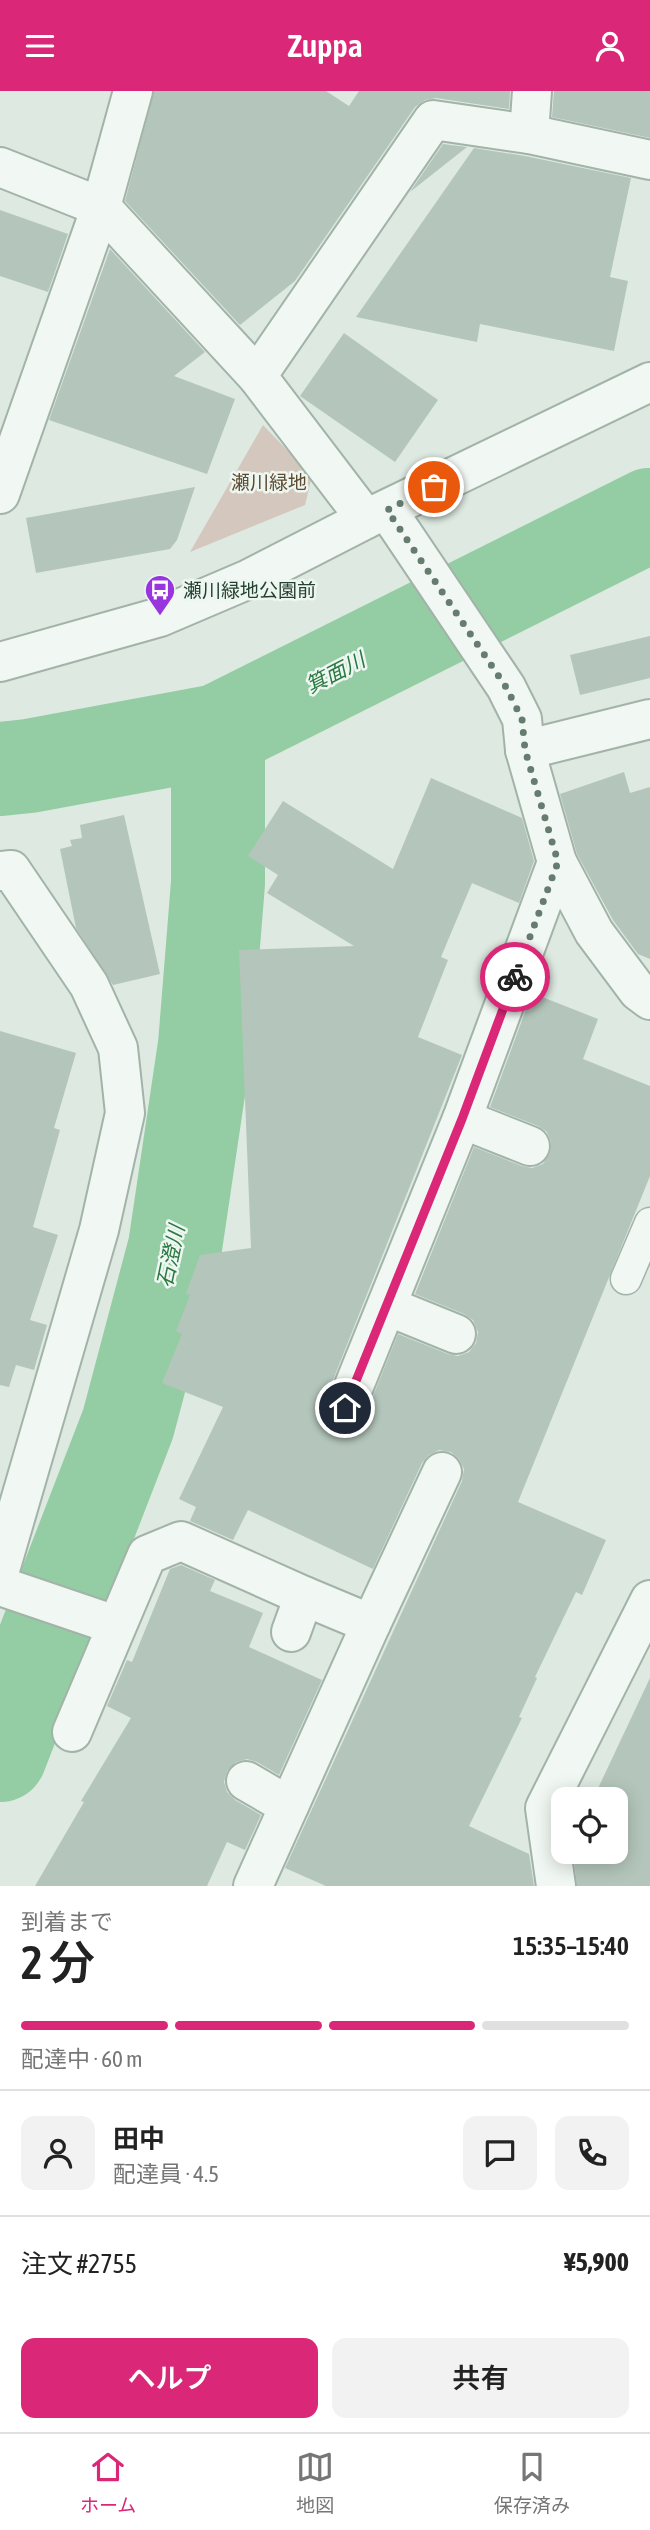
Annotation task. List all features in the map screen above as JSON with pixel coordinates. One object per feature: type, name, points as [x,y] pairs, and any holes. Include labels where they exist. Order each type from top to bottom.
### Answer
[{"type":"street","points":[[0,493],[101,207],[133,91]]},
{"type":"street","points":[[528,134],[532,91]]},
{"type":"street","points":[[257,376],[433,120],[528,134],[650,160]]},
{"type":"street","points":[[0,167],[101,207],[386,521],[506,687],[522,719],[525,750],[558,862],[594,932],[638,991],[650,1000]]},
{"type":"street","points":[[0,661],[160,617],[386,521],[650,382]]},
{"type":"street","points":[[525,750],[650,719]]},
{"type":"street","points":[[345,1408],[462,1119],[558,862]]},
{"type":"street","points":[[0,871],[11,870],[89,985],[118,1048],[125,1113],[99,1230],[4,1582],[108,1622]]},
{"type":"street","points":[[462,1119],[530,1146]]},
{"type":"street","points":[[387,1305],[456,1334]]},
{"type":"street","points":[[253,1886],[442,1472]]},
{"type":"street","points":[[72,1732],[108,1622],[147,1555],[181,1541],[371,1623]]},
{"type":"street","points":[[291,1632],[304,1596]]},
{"type":"street","points":[[559,1885],[545,1808],[650,1600]]},
{"type":"street","points":[[246,1781],[289,1807]]},
{"type":"lane","points":[[626,1279],[650,1223]]},
{"type":"green space","name":"瀬川緑地","points":[[263,425],[312,476],[305,505],[190,552]]},
{"type":"building","points":[[154,91],[326,91],[349,106],[359,91],[510,91],[509,109],[436,98],[425,100],[415,107],[295,281],[240,325],[125,201]]},
{"type":"building","points":[[554,91],[650,91],[650,138],[552,117]]},
{"type":"building","points":[[443,144],[467,147],[410,192]]},
{"type":"building","points":[[474,148],[631,178],[610,277],[628,281],[614,351],[480,324],[477,342],[356,317]]},
{"type":"building","points":[[0,210],[68,234],[48,292],[0,276]]},
{"type":"building","points":[[110,249],[205,352],[174,376],[235,399],[207,474],[49,420]]},
{"type":"building","points":[[344,333],[438,400],[395,462],[300,396]]},
{"type":"building","points":[[195,487],[177,540],[170,549],[36,573],[26,518]]},
{"type":"building","points":[[650,636],[650,678],[580,695],[570,655]]},
{"type":"building","points":[[624,772],[630,793],[650,787],[650,959],[638,954],[613,920],[577,854],[560,794]]},
{"type":"building","points":[[431,778],[522,818],[534,861],[519,903],[472,883],[441,957],[448,960],[418,1037],[462,1055],[325,1400],[323,1410],[327,1421],[337,1428],[349,1429],[359,1425],[398,1334],[458,1356],[469,1352],[476,1343],[478,1332],[473,1320],[415,1294],[474,1147],[532,1168],[543,1164],[550,1153],[551,1142],[547,1132],[490,1107],[532,993],[598,1019],[583,1059],[650,1086],[650,1176],[518,1502],[606,1540],[582,1595],[576,1592],[535,1677],[537,1678],[519,1717],[522,1718],[469,1826],[529,1854],[534,1886],[326,1886],[285,1868],[462,1481],[464,1469],[459,1459],[451,1452],[439,1450],[429,1455],[422,1463],[373,1569],[248,1510],[233,1540],[190,1521],[196,1507],[179,1499],[223,1407],[162,1383],[182,1334],[176,1331],[190,1295],[186,1294],[200,1255],[251,1248],[239,950],[354,946],[267,893],[278,875],[248,856],[283,801],[393,869]]},
{"type":"building","points":[[124,815],[160,974],[113,985],[76,928],[60,849],[72,846],[70,840],[82,838],[80,825]]},
{"type":"building","points":[[0,1031],[76,1053],[54,1128],[60,1130],[33,1227],[58,1235],[30,1320],[47,1325],[34,1370],[16,1365],[9,1387],[0,1385]]},
{"type":"building","points":[[181,1565],[215,1580],[210,1591],[263,1613],[249,1647],[322,1680],[279,1775],[247,1759],[236,1762],[227,1771],[224,1782],[227,1792],[235,1800],[261,1815],[245,1850],[227,1842],[207,1886],[35,1886],[84,1802],[81,1801],[131,1718],[107,1706],[127,1660],[132,1662],[170,1569]]},
{"type":"building","points":[[650,1678],[650,1886],[577,1886],[574,1864],[628,1864],[628,1787],[599,1787]]},
{"type":"waterway","name":"箕面川","points":[[0,769],[218,731],[650,515]]},
{"type":"waterway","name":"石澄川","points":[[0,1755],[128,1424],[175,1247],[205,1045],[218,883],[218,731]]},
{"type":"way so far","points":[[434,487],[387,510],[506,687],[522,719],[525,750],[558,862],[515,977]]},
{"type":"place","name":"瀬川緑地公園前","points":[[160,617]]},
{"type":"route","points":[[345,1408],[462,1119],[515,977]]}]
